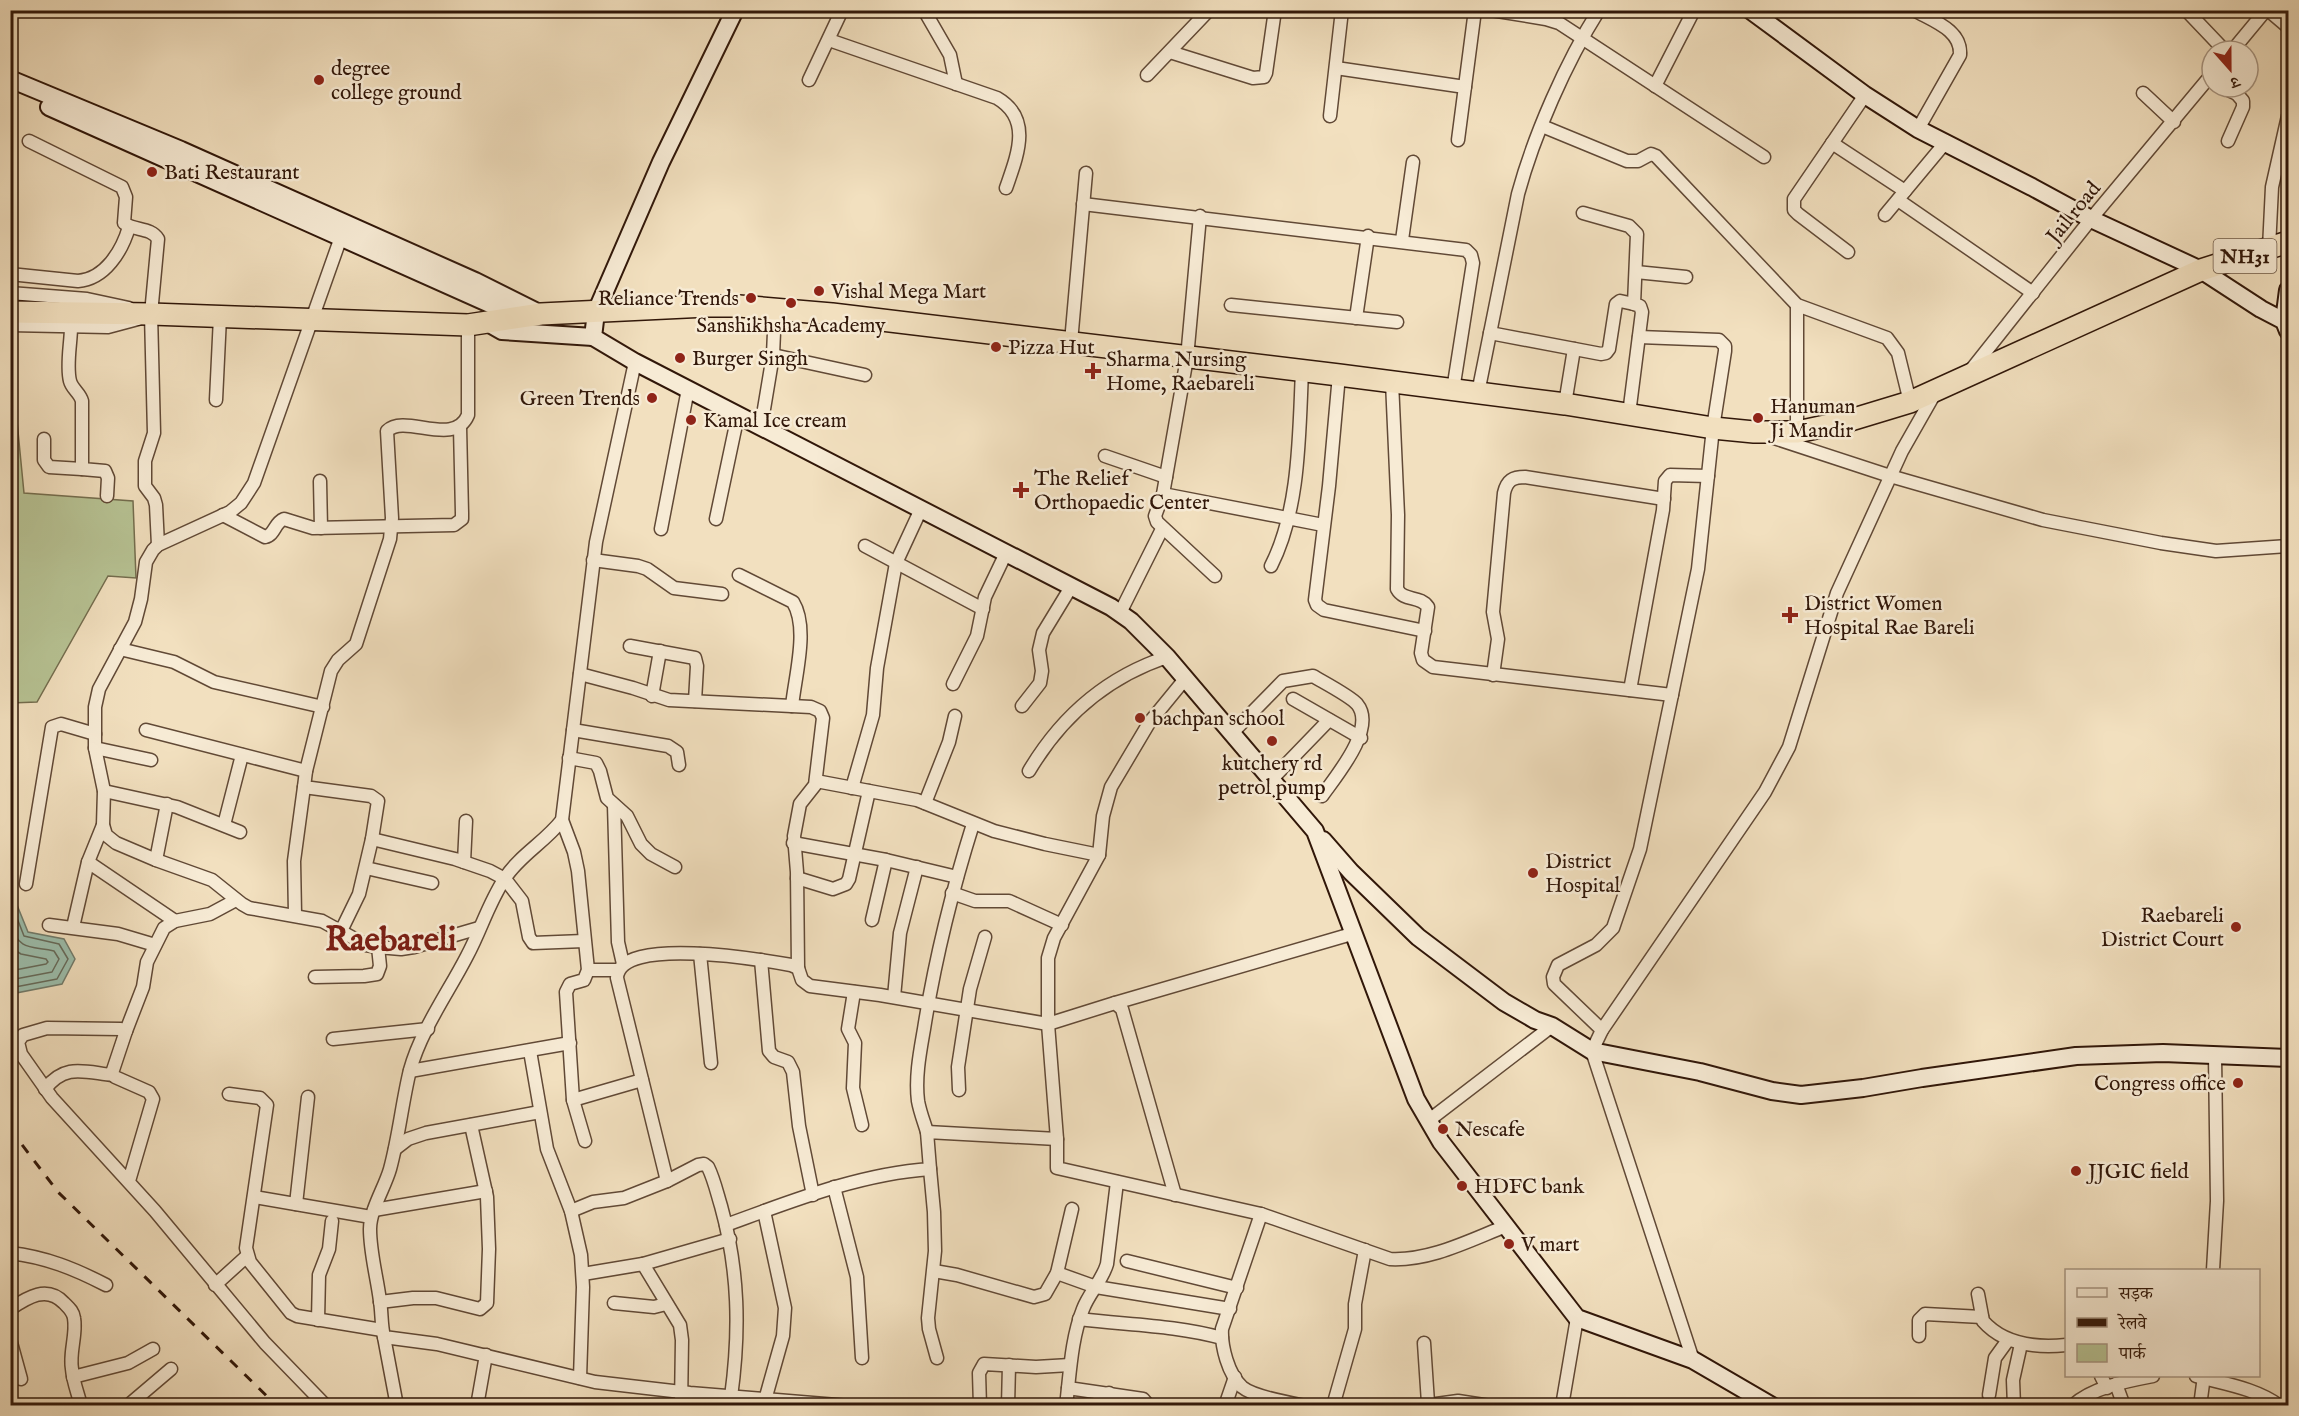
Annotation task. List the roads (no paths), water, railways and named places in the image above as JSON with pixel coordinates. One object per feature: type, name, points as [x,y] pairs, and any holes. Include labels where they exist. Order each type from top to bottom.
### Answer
[{"type":"highway","name":"NH31","points":[[10,312],[68,320],[151,314],[478,324],[532,316],[707,306],[775,309],[1340,375],[1565,404],[1713,428],[1754,432],[1797,432],[1844,422],[1910,402],[2202,270],[2279,245]]},
{"type":"street","points":[[593,337],[596,312],[661,162],[735,10]]},
{"type":"street","points":[[809,80],[842,10]]},
{"type":"street","points":[[924,10],[950,55],[956,84]]},
{"type":"street","points":[[1147,75],[1209,10]]},
{"type":"street","points":[[1170,52],[1253,78],[1264,77],[1275,10]]},
{"type":"street","points":[[1330,116],[1342,10]]},
{"type":"street","points":[[1458,140],[1475,10]]},
{"type":"street","points":[[1491,10],[1559,23],[1764,157]]},
{"type":"street","points":[[1478,393],[1524,169],[1581,38],[1599,10]]},
{"type":"street","points":[[1655,86],[1694,10]]},
{"type":"street","points":[[1750,10],[1864,95],[1918,129],[2091,219],[2202,270],[2286,326],[2289,290]]},
{"type":"street","points":[[1914,10],[1953,33],[1960,47],[1960,55],[1918,129]]},
{"type":"street","points":[[2242,39],[2267,10],[2289,27]]},
{"type":"street","points":[[2187,11],[2214,39]]},
{"type":"street","points":[[829,40],[997,98],[1009,105],[1017,120],[1019,137],[1018,152],[1006,188]]},
{"type":"street","points":[[1336,68],[1465,87]]},
{"type":"street","points":[[10,79],[181,150],[475,281],[532,316]]},
{"type":"street","points":[[10,90],[341,237],[532,316]]},
{"type":"street","name":"Jail road","points":[[1966,376],[2091,219],[2200,91]]},
{"type":"street","points":[[2143,93],[2174,122]]},
{"type":"street","points":[[1848,252],[1798,214],[1793,205],[1794,200],[1864,95]]},
{"type":"street","points":[[2229,141],[2243,107],[2241,99]]},
{"type":"street","points":[[2279,245],[2272,187],[2289,116]]},
{"type":"street","points":[[1542,126],[1627,161],[1638,161],[1651,154],[1656,156],[1797,305],[1887,338],[1898,353],[1910,402]]},
{"type":"street","points":[[29,141],[122,187],[126,197],[124,223],[129,227],[150,232],[158,239],[151,314],[154,433],[146,456],[145,486],[147,492],[154,498],[156,506],[158,545]]},
{"type":"street","points":[[1832,143],[2033,293]]},
{"type":"street","points":[[1885,215],[1945,143]]},
{"type":"street","points":[[1402,240],[1413,162]]},
{"type":"street","points":[[1071,342],[1086,173]]},
{"type":"street","points":[[1083,204],[1402,240],[1459,247],[1466,250],[1473,262],[1453,390]]},
{"type":"street","points":[[1583,213],[1629,226],[1635,230],[1638,241],[1634,304]]},
{"type":"street","points":[[1200,216],[1187,358],[1163,494],[1155,516],[1162,529],[1215,576]]},
{"type":"street","points":[[10,274],[87,280],[96,276],[118,254],[129,227]]},
{"type":"street","points":[[1356,318],[1368,236]]},
{"type":"street","points":[[341,237],[254,483],[241,503],[223,515],[158,545],[146,562],[139,610],[96,697],[95,748],[104,791],[103,825],[106,836],[111,840],[156,860],[212,880],[249,908],[295,914],[322,921],[366,945],[401,949],[479,928]]},
{"type":"street","points":[[1636,272],[1686,277]]},
{"type":"street","points":[[10,293],[111,302],[151,314]]},
{"type":"street","points":[[1490,333],[1601,354],[1610,349],[1616,304],[1620,302],[1640,306],[1642,312],[1629,414]]},
{"type":"street","points":[[1231,305],[1397,322]]},
{"type":"street","points":[[1797,305],[1797,432]]},
{"type":"street","points":[[761,427],[773,355],[775,309]]},
{"type":"street","points":[[216,400],[220,317]]},
{"type":"street","points":[[10,325],[68,320],[70,381],[81,396],[82,402],[82,470]]},
{"type":"street","points":[[223,515],[265,537],[272,533],[276,524],[284,519],[308,527],[321,528],[454,525],[462,519],[460,427],[468,415],[478,324],[502,331],[593,337],[635,362],[1006,553],[1131,621],[1167,657],[1315,831],[1359,879],[1418,937],[1504,1002],[1535,1020],[1552,1026],[1592,1051],[1700,1072],[1772,1091],[1801,1095],[2076,1056],[2143,1053],[2289,1058]]},
{"type":"street","points":[[1602,1030],[1554,984],[1554,970],[1558,965],[1596,945],[1612,928],[1640,849],[1698,569],[1713,428],[1725,351],[1723,342],[1719,340],[1639,337]]},
{"type":"street","points":[[1565,404],[1574,349]]},
{"type":"street","points":[[773,355],[865,375]]},
{"type":"street","points":[[585,1141],[573,1100],[566,988],[570,984],[584,980],[588,970],[578,871],[562,820],[593,560],[635,362]]},
{"type":"street","points":[[1271,566],[1280,546],[1288,518],[1299,438],[1302,371]]},
{"type":"street","points":[[1340,375],[1315,594],[1317,605],[1324,610],[1425,631]]},
{"type":"street","points":[[1392,382],[1398,515],[1397,589],[1405,597],[1425,603],[1428,612],[1421,653],[1423,660],[1427,664],[1493,675],[1672,694]]},
{"type":"street","points":[[661,529],[688,389]]},
{"type":"street","points":[[1693,1360],[1592,1051],[1602,1030],[1766,792],[1790,747],[1837,593],[1902,451],[1938,389]]},
{"type":"street","points":[[716,519],[738,415]]},
{"type":"street","points":[[295,914],[294,861],[306,771],[322,707],[334,665],[356,644],[392,528],[387,431],[396,426],[453,429],[460,427]]},
{"type":"street","points":[[1754,432],[1890,476],[2043,520],[2161,543],[2216,551],[2289,546]]},
{"type":"street","points":[[44,439],[44,460],[49,467],[105,471],[108,478],[107,496]]},
{"type":"street","points":[[1105,456],[1166,477]]},
{"type":"street","points":[[1630,690],[1664,499],[1665,481],[1670,475],[1708,476]]},
{"type":"street","points":[[1493,675],[1497,639],[1493,612],[1504,493],[1510,480],[1526,477],[1664,499]]},
{"type":"street","points":[[320,481],[321,528]]},
{"type":"street","points":[[1163,494],[1323,525]]},
{"type":"street","points":[[852,788],[873,715],[877,668],[896,563],[921,509]]},
{"type":"street","points":[[1120,614],[1162,529]]},
{"type":"street","points":[[865,546],[983,609]]},
{"type":"street","points":[[953,684],[977,636],[985,597],[1006,553]]},
{"type":"street","points":[[593,560],[647,569],[674,588],[722,594]]},
{"type":"street","points":[[740,575],[793,602],[798,610],[801,628],[792,706]]},
{"type":"street","points":[[1022,706],[1040,683],[1042,671],[1039,650],[1043,633],[1071,587]]},
{"type":"street","points":[[630,646],[695,658],[697,666],[694,701]]},
{"type":"street","points":[[120,649],[174,662],[214,682],[322,707]]},
{"type":"street","points":[[652,696],[660,651]]},
{"type":"street","points":[[1029,771],[1042,751],[1088,699],[1139,668],[1167,657]]},
{"type":"street","points":[[580,674],[669,700],[816,708],[822,718],[816,781],[812,791],[800,804],[793,843],[797,878],[798,968],[802,980],[810,986],[894,997],[1048,1024],[1354,933]]},
{"type":"street","points":[[1232,733],[1283,681],[1313,676],[1357,704],[1361,715],[1361,738],[1322,796]]},
{"type":"street","points":[[1185,679],[1149,723],[1121,766],[1111,787],[1102,816],[1102,848],[1054,938],[1048,958],[1048,1024],[1058,1168],[1261,1214],[1390,1259],[1414,1258],[1437,1252],[1506,1226]]},
{"type":"street","points":[[1293,699],[1361,738]]},
{"type":"street","points":[[925,803],[949,742],[955,716]]},
{"type":"street","points":[[1271,780],[1329,720]]},
{"type":"street","points":[[26,884],[52,727],[61,724],[95,734]]},
{"type":"street","points":[[146,730],[306,771]]},
{"type":"street","points":[[573,730],[668,746],[676,752],[679,765]]},
{"type":"street","points":[[95,748],[151,760]]},
{"type":"street","points":[[224,825],[242,755]]},
{"type":"street","points":[[569,758],[596,763],[605,794],[627,816],[645,849],[675,867]]},
{"type":"street","points":[[816,781],[925,803],[973,824],[1045,844],[1099,855]]},
{"type":"street","points":[[304,787],[376,798],[379,806],[359,894],[341,931]]},
{"type":"street","points":[[104,791],[167,804],[240,832]]},
{"type":"street","points":[[797,878],[833,889],[842,887],[849,879],[869,791]]},
{"type":"street","points":[[156,860],[167,804]]},
{"type":"street","points":[[614,805],[620,967],[617,978],[668,1181]]},
{"type":"street","points":[[397,1406],[383,1334],[370,1228],[395,1149],[410,1071],[428,1029],[468,956],[485,912],[518,861],[553,831],[562,820]]},
{"type":"street","points":[[464,862],[466,822]]},
{"type":"street","points":[[937,1358],[928,1318],[934,1271],[934,1222],[927,1132],[917,1089],[928,1003],[951,893],[973,824]]},
{"type":"street","points":[[73,927],[88,862],[103,825]]},
{"type":"street","points":[[1315,831],[1416,1099],[1428,1121],[1577,1318],[1693,1360],[1772,1406]]},
{"type":"street","points":[[372,839],[464,862],[505,879],[522,901],[529,938],[533,943],[584,941]]},
{"type":"street","points":[[793,843],[886,860],[957,877]]},
{"type":"street","points":[[872,920],[886,860]]},
{"type":"street","points":[[88,862],[175,921]]},
{"type":"street","points":[[366,867],[432,883]]},
{"type":"street","points":[[894,997],[900,933],[917,867]]},
{"type":"street","points":[[951,893],[975,901],[1009,901],[1062,925]]},
{"type":"street","points":[[113,1075],[112,1071],[143,987],[147,962],[164,928],[175,921],[210,914],[236,900]]},
{"type":"street","points":[[49,925],[118,934],[156,945]]},
{"type":"street","points":[[959,1090],[958,1067],[970,989],[985,937]]},
{"type":"street","points":[[315,977],[377,974],[380,966],[378,947]]},
{"type":"street","points":[[700,954],[711,1063]]},
{"type":"street","points":[[588,970],[620,967],[652,955],[700,954],[761,960],[798,968]]},
{"type":"street","points":[[761,960],[769,1051],[774,1057],[788,1062],[792,1072],[799,1126],[813,1195]]},
{"type":"street","points":[[854,992],[848,1029],[855,1043],[853,1088],[862,1125]]},
{"type":"street","points":[[1115,1004],[1122,1009],[1175,1195]]},
{"type":"street","points":[[1428,1121],[1552,1026]]},
{"type":"street","points":[[126,1031],[121,1029],[47,1028],[23,1035],[18,1042],[21,1054],[45,1089],[129,1181],[264,1343],[326,1406]]},
{"type":"street","points":[[333,1039],[428,1029]]},
{"type":"street","points":[[410,1071],[570,1043]]},
{"type":"street","points":[[530,1051],[547,1149],[576,1230],[583,1274],[580,1378]]},
{"type":"street","points":[[2213,1269],[2217,1202],[2215,1056]]},
{"type":"street","points":[[45,1089],[52,1080],[68,1071],[113,1075],[149,1092],[153,1099],[129,1181]]},
{"type":"street","points":[[573,1100],[642,1080]]},
{"type":"street","points":[[229,1094],[260,1098],[267,1105],[246,1248],[247,1256],[291,1312],[602,1383],[731,1397],[849,1405]]},
{"type":"street","points":[[296,1204],[308,1097]]},
{"type":"street","points":[[395,1149],[416,1136],[540,1112]]},
{"type":"street","points":[[380,1302],[436,1298],[475,1308],[485,1307],[488,1298],[489,1249],[486,1191],[471,1125]]},
{"type":"street","points":[[927,1132],[1057,1139]]},
{"type":"street","points":[[570,1210],[594,1202],[624,1198],[668,1181],[698,1165],[704,1164],[708,1167],[730,1239],[735,1270],[737,1330],[731,1397]]},
{"type":"street","points":[[726,1225],[834,1187],[886,1174],[930,1170]]},
{"type":"street","points":[[1066,1406],[1070,1365],[1079,1319],[1107,1264],[1117,1182]]},
{"type":"street","points":[[834,1187],[857,1277],[862,1358]]},
{"type":"street","points":[[254,1197],[373,1214],[486,1191]]},
{"type":"street","points":[[934,1271],[957,1275],[1034,1297],[1045,1294],[1057,1273],[1072,1209]]},
{"type":"street","points":[[764,1211],[785,1308],[783,1336],[765,1400]]},
{"type":"street","points":[[1261,1214],[1222,1329],[1222,1338],[1229,1365],[1242,1387],[1251,1392],[1306,1406]]},
{"type":"street","points":[[318,1320],[319,1275],[329,1249],[332,1221]]},
{"type":"street","points":[[583,1274],[643,1263],[730,1239]]},
{"type":"street","points":[[1333,1406],[1355,1329],[1355,1304],[1365,1250]]},
{"type":"street","points":[[10,1253],[42,1257],[106,1285]]},
{"type":"street","points":[[215,1285],[247,1256]]},
{"type":"street","points":[[1127,1261],[1237,1288]]},
{"type":"street","points":[[643,1263],[677,1319],[682,1332],[681,1406]]},
{"type":"street","points":[[1057,1273],[1096,1287],[1230,1309]]},
{"type":"street","points":[[10,1309],[27,1297],[45,1293],[61,1300],[72,1310],[75,1321],[71,1356],[73,1377],[81,1406]]},
{"type":"street","points":[[1978,1294],[1982,1317],[1987,1325],[2008,1340],[2022,1344],[2065,1345]]},
{"type":"street","points":[[614,1304],[654,1307],[666,1304]]},
{"type":"street","points":[[1919,1336],[1919,1320],[1925,1314],[1982,1317]]},
{"type":"street","points":[[1562,1406],[1577,1318]]},
{"type":"street","points":[[1079,1319],[1182,1328],[1222,1338]]},
{"type":"street","points":[[10,1339],[21,1379]]},
{"type":"street","points":[[1989,1395],[1995,1358],[2008,1340]]},
{"type":"street","points":[[1424,1343],[1425,1405],[1472,1402],[1490,1406]]},
{"type":"street","points":[[2014,1406],[2013,1380],[2022,1344]]},
{"type":"street","points":[[73,1377],[128,1363],[153,1349]]},
{"type":"street","points":[[477,1406],[486,1356]]},
{"type":"street","points":[[980,1406],[981,1367],[988,1363],[1036,1367],[1070,1365]]},
{"type":"street","points":[[1008,1406],[1009,1365]]},
{"type":"street","points":[[128,1405],[171,1369]]},
{"type":"street","points":[[1225,1406],[1235,1377]]},
{"type":"street","points":[[2102,1377],[2124,1406]]},
{"type":"street","points":[[2072,1406],[2079,1399],[2111,1386],[2149,1377]]},
{"type":"street","points":[[2200,1406],[2201,1377]]},
{"type":"street","points":[[2205,1377],[2251,1390],[2280,1406]]},
{"type":"street","points":[[1068,1388],[1109,1399],[1143,1398],[1149,1406]]},
{"type":"water","points":[[11,866],[17,905],[28,932],[64,939],[75,959],[62,984],[11,994]]},
{"type":"railway","points":[[10,1129],[58,1192],[277,1406]]},
{"type":"place","name":"degree college ground","points":[[319,80]]},
{"type":"place","name":"Bati Restaurant","points":[[152,172]]},
{"type":"place","name":"Vishal Mega Mart","points":[[819,291]]},
{"type":"place","name":"Reliance Trends","points":[[751,298]]},
{"type":"place","name":"Sanshikhsha Academy","points":[[791,303]]},
{"type":"place","name":"Pizza Hut","points":[[996,347]]},
{"type":"place","name":"Burger Singh","points":[[680,358]]},
{"type":"place","name":"Sharma Nursing Home, Raebareli","points":[[1093,371]]},
{"type":"place","name":"Green Trends","points":[[652,398]]},
{"type":"place","name":"Hanuman Ji Mandir","points":[[1758,418]]},
{"type":"place","name":"Kamal Ice cream","points":[[691,420]]},
{"type":"place","name":"The Relief Orthopaedic Center","points":[[1021,490]]},
{"type":"place","name":"District Women Hospital Rae Bareli","points":[[1790,615]]},
{"type":"place","name":"bachpan school","points":[[1140,718]]},
{"type":"place","name":"kutchery rd petrol pump","points":[[1272,741]]},
{"type":"place","name":"District Hospital","points":[[1533,873]]},
{"type":"place","name":"Raebareli District Court","points":[[2236,927]]},
{"type":"place","name":"Congress office","points":[[2238,1083]]},
{"type":"place","name":"Nescafe","points":[[1443,1129]]},
{"type":"place","name":"JJGIC field","points":[[2076,1171]]},
{"type":"place","name":"HDFC bank","points":[[1462,1186]]},
{"type":"place","name":"V mart","points":[[1509,1244]]},
{"type":"district","name":"Raebareli","points":[[391,938]]}]
